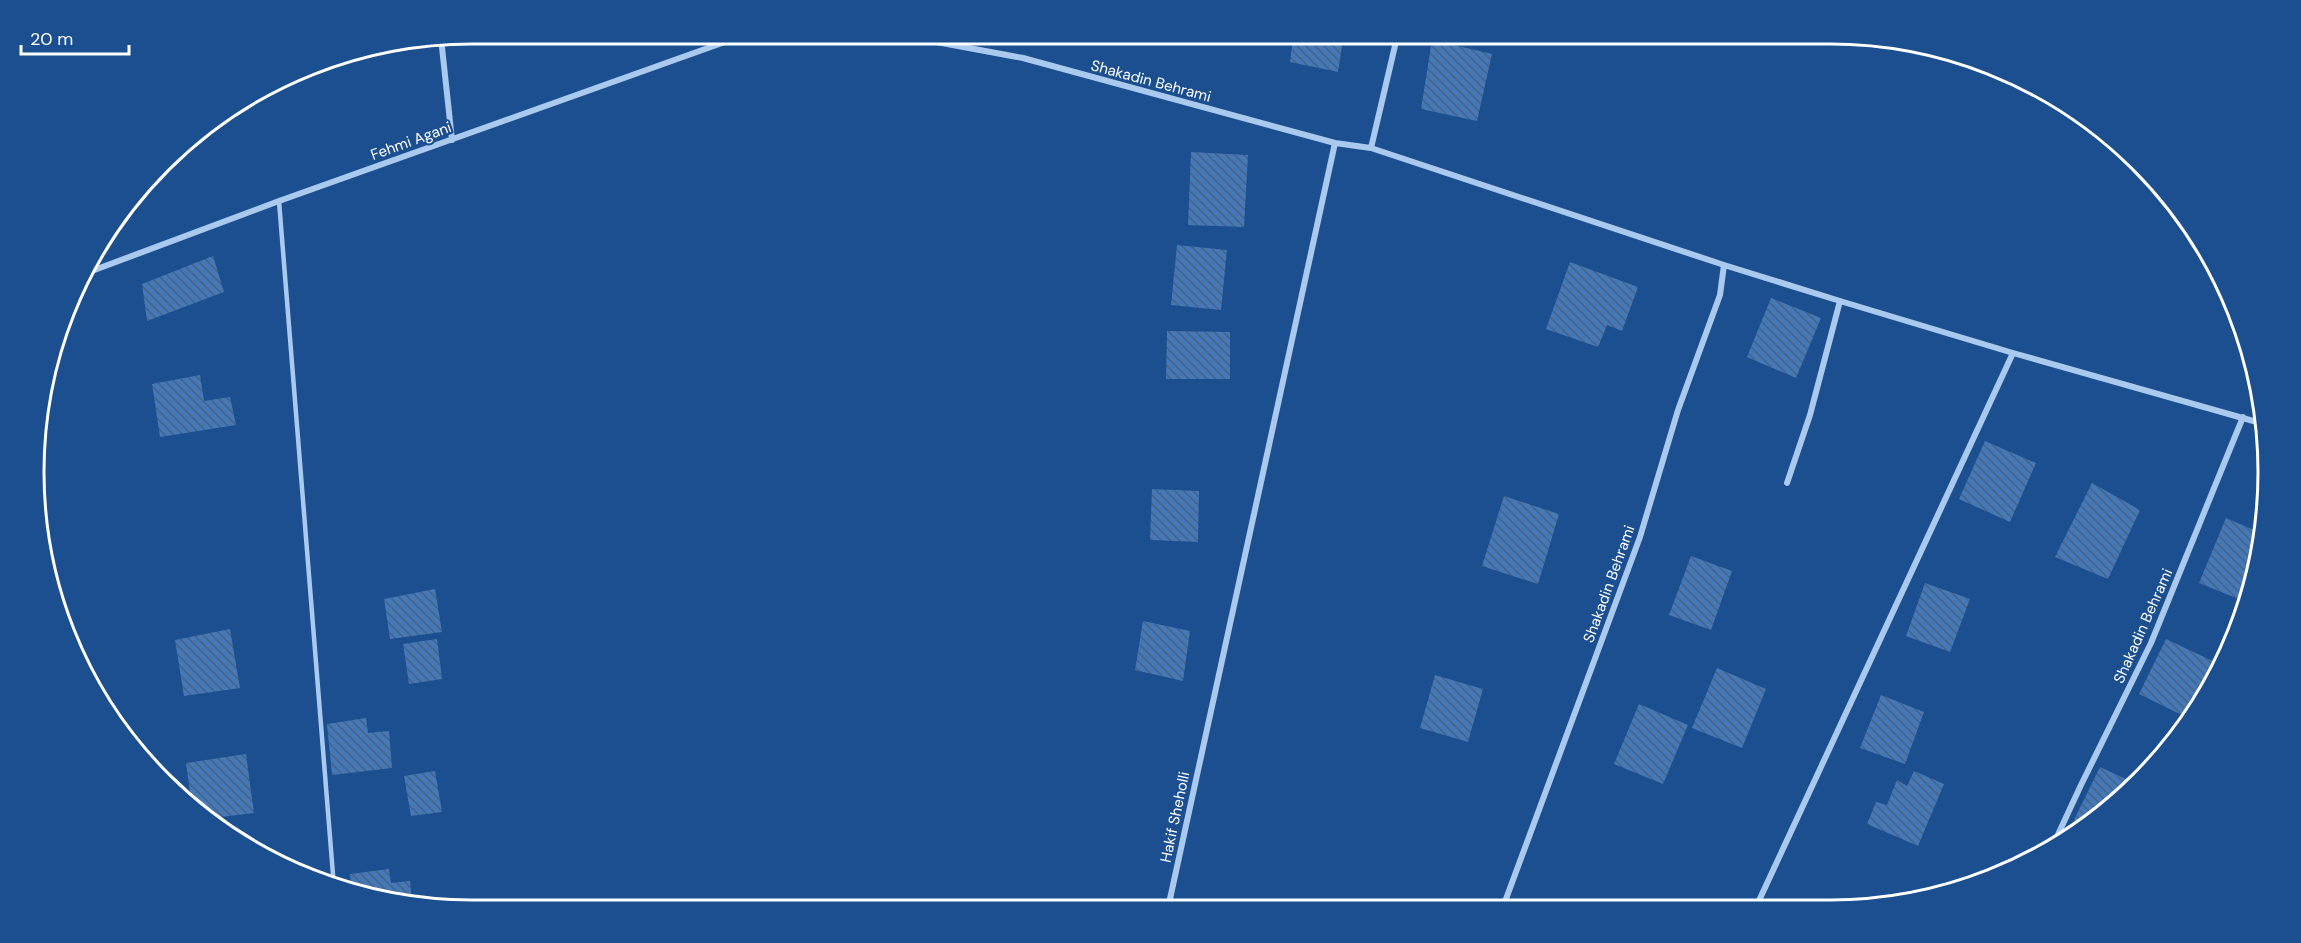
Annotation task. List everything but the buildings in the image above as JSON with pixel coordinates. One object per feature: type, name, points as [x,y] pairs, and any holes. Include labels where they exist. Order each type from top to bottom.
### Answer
[{"type":"street","points":[[442,44],[452,140]]},
{"type":"street","name":"Fehmi Agani","points":[[94,270],[279,201],[719,44]]},
{"type":"street","name":"Shakadin Behrami","points":[[947,44],[1023,58],[1335,143],[1371,148],[1840,301],[2013,353],[2255,421]]},
{"type":"street","points":[[1371,148],[1395,44]]},
{"type":"street","name":"Hakif Sheholli","points":[[1170,900],[1335,143]]},
{"type":"street","name":"Shakadin Behrami","points":[[1506,900],[1640,537],[1678,410],[1720,295],[1724,265]]},
{"type":"street","points":[[1786,483],[1810,415],[1840,301]]},
{"type":"street","points":[[1759,900],[2013,353]]},
{"type":"street","name":"Shakadin Behrami","points":[[2059,832],[2080,784],[2151,643],[2243,417]]},
{"type":"lane","points":[[279,201],[333,877]]}]
